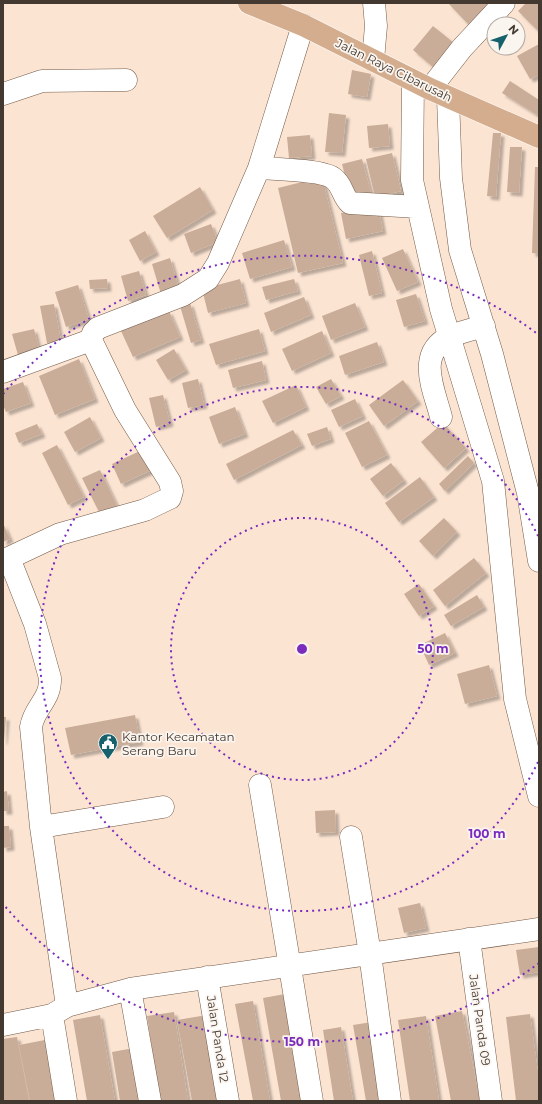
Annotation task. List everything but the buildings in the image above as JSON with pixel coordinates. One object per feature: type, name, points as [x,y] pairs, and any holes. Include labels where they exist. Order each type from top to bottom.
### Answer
[{"type":"main road","name":"Jalan Raya Cibarusah","points":[[262,5],[430,89],[539,137]]},
{"type":"street","points":[[373,60],[376,26],[374,3]]},
{"type":"street","points":[[504,3],[469,39],[430,89],[412,180],[441,309],[493,481],[515,699],[539,796]]},
{"type":"street","points":[[66,1101],[60,1011],[31,727],[35,714],[48,695],[51,686],[35,624],[6,561],[60,534],[145,510],[170,498],[172,491],[170,482],[125,410],[91,340],[93,333],[98,328],[183,295],[208,279],[225,252],[259,168],[303,25]]},
{"type":"street","points":[[3,94],[42,81],[126,80]]},
{"type":"street","points":[[430,89],[451,178],[460,250],[484,326],[528,493],[539,561]]},
{"type":"street","points":[[259,168],[327,174],[342,186],[345,199],[350,203],[418,207]]},
{"type":"street","points":[[441,417],[430,379],[430,358],[437,346],[450,336],[484,326]]},
{"type":"street","points":[[3,372],[91,340]]},
{"type":"street","points":[[260,785],[312,1101]]},
{"type":"street","points":[[41,827],[163,807]]},
{"type":"street","points":[[350,837],[370,954],[390,1101]]},
{"type":"street","points":[[3,1025],[60,1011],[130,989],[539,929]]},
{"type":"street","name":"Jalan Panda 09","points":[[469,939],[491,1101]]},
{"type":"street","name":"Jalan Panda 12","points":[[207,977],[228,1101]]},
{"type":"street","points":[[130,989],[150,1101]]},
{"type":"place","name":"Kantor Kecamatan Serang Baru","points":[[108,760]]}]
